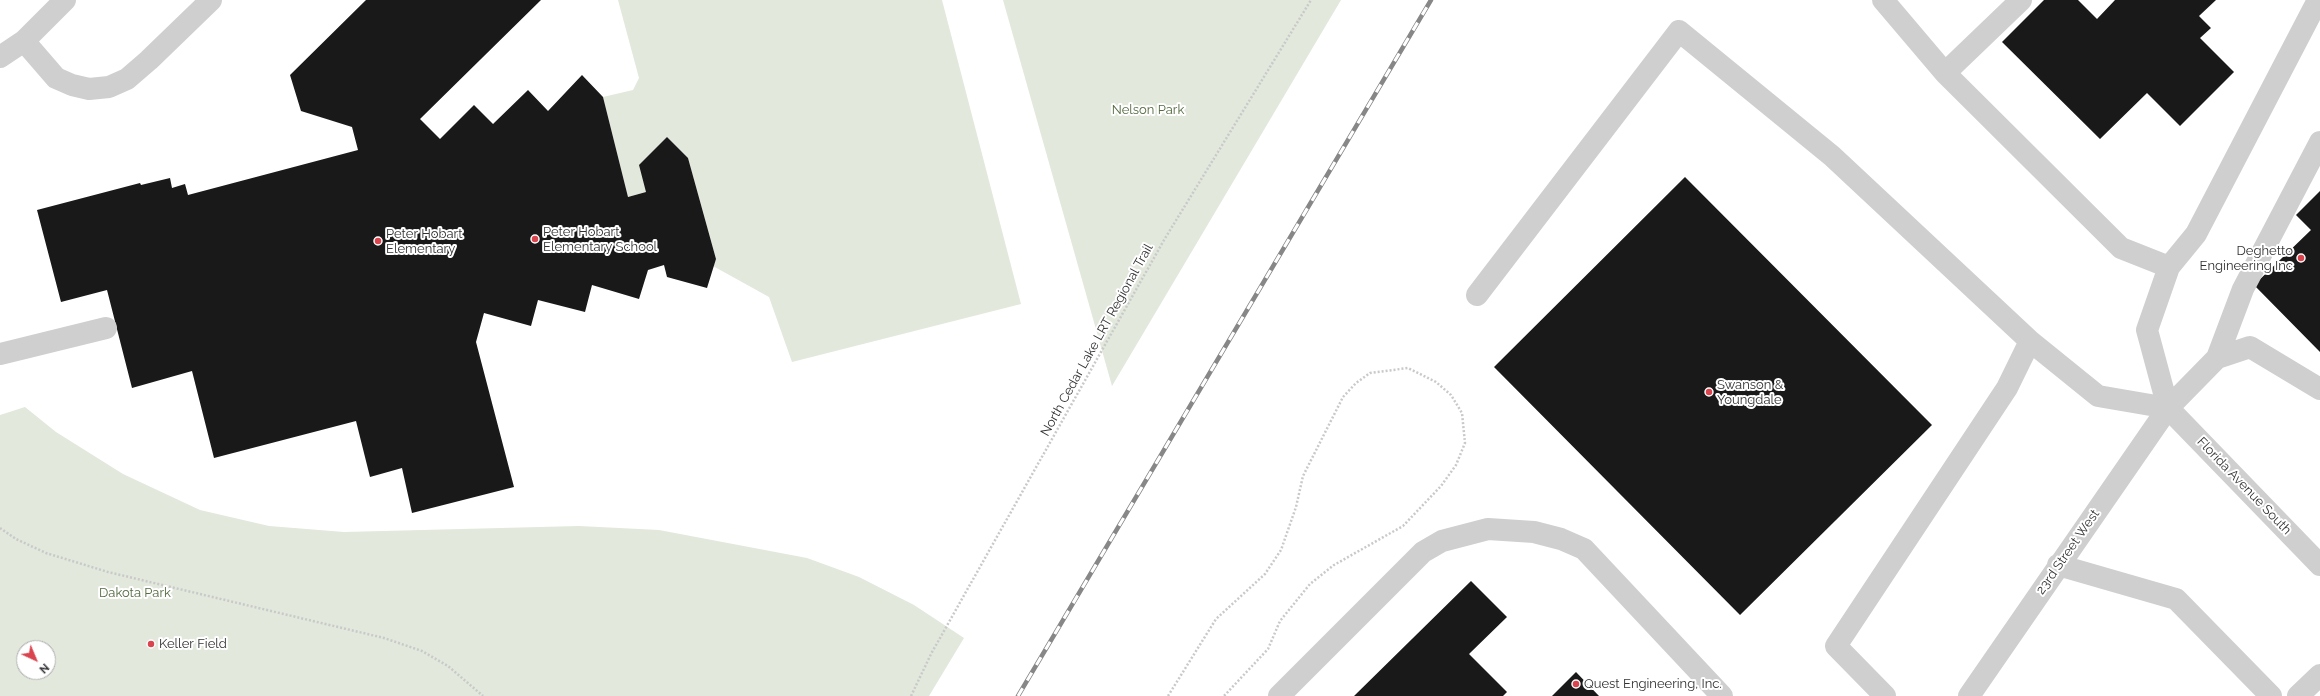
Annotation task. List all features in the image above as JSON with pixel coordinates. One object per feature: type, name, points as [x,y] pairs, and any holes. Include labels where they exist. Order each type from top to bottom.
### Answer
[{"type":"street","points":[[0,56],[24,41],[65,0]]},
{"type":"street","points":[[24,41],[56,78],[72,85],[89,89],[109,88],[127,79],[149,60],[211,0]]},
{"type":"street","points":[[1883,0],[1945,73],[2121,248],[2169,267]]},
{"type":"street","points":[[1945,73],[2021,0]]},
{"type":"street","points":[[1477,294],[1679,31],[1832,156],[2030,341],[2098,396],[2168,408],[2147,330],[2169,267],[2196,234],[2318,0]]},
{"type":"street","points":[[2217,358],[2243,289],[2320,142]]},
{"type":"street","points":[[0,354],[106,328]]},
{"type":"street","points":[[1884,696],[1836,646],[2007,388],[2030,341]]},
{"type":"street","points":[[2217,358],[2250,347],[2320,389]]},
{"type":"street","name":"23rd Street West","points":[[1969,696],[2058,565],[2168,408],[2217,358]]},
{"type":"street","name":"Florida Avenue South","points":[[2168,408],[2320,565]]},
{"type":"street","points":[[1279,696],[1423,552],[1442,541],[1488,529],[1534,532],[1561,539],[1584,549],[1722,696]]},
{"type":"street","points":[[2058,565],[2176,599],[2271,696]]},
{"type":"street","points":[[2298,696],[2320,675]]},
{"type":"path","name":"North Cedar Lake LRT Regional Trail","points":[[911,696],[931,654],[1164,240],[1311,0]]},
{"type":"path","points":[[1168,696],[1216,619],[1265,574],[1281,550],[1296,507],[1302,476],[1343,396],[1356,383],[1370,373],[1408,368],[1436,382],[1451,395],[1462,413],[1466,443],[1456,465],[1441,486],[1403,526],[1334,565],[1310,584],[1280,621],[1268,649],[1224,696]]},
{"type":"path","points":[[0,528],[16,539],[46,553],[108,572],[384,638],[422,651],[448,666],[483,696]]},
{"type":"green space","points":[[618,0],[942,0],[1021,304],[792,362],[769,297],[713,266],[716,259],[688,158],[667,137],[646,192],[628,197],[603,97],[633,90],[639,78]]},
{"type":"green space","name":"Nelson Park","points":[[1003,0],[1341,0],[1112,386]]},
{"type":"green space","name":"Dakota Park","points":[[25,407],[56,432],[123,474],[200,510],[269,526],[344,532],[579,526],[659,530],[807,558],[859,577],[914,605],[964,638],[929,696],[0,696],[0,415]]},
{"type":"building","name":"Peter Hobart Elementary","points":[[366,0],[541,0],[420,119],[440,139],[474,105],[493,124],[528,90],[548,111],[582,75],[603,97],[628,197],[646,192],[639,165],[667,137],[688,158],[716,259],[707,288],[667,277],[664,265],[648,270],[639,299],[592,285],[585,312],[538,300],[531,326],[484,313],[476,342],[514,487],[412,513],[402,468],[370,477],[356,421],[214,458],[192,371],[132,388],[107,290],[61,302],[37,210],[140,183],[141,185],[170,178],[172,188],[185,184],[188,195],[358,150],[352,127],[301,111],[290,75]]},
{"type":"building","points":[[2044,0],[2078,0],[2097,19],[2115,0],[2216,0],[2199,16],[2211,28],[2200,38],[2234,72],[2180,126],[2147,93],[2100,139],[2002,42]]},
{"type":"building","name":"Swanson & Youngdale","points":[[1685,177],[1932,425],[1740,615],[1494,367]]},
{"type":"building","name":"Deghetto Engineering Inc","points":[[2320,191],[2320,352],[2254,285],[2311,230],[2296,215]]},
{"type":"building","points":[[1471,581],[1507,617],[1469,654],[1507,692],[1503,696],[1354,696]]},
{"type":"building","name":"Quest Engineering, Inc.","points":[[1576,672],[1599,696],[1552,696]]},
{"type":"railway","points":[[1018,696],[1431,0]]},
{"type":"place","name":"Peter Hobart Elementary School","points":[[535,239]]},
{"type":"place","name":"Peter Hobart Elementary","points":[[378,241]]},
{"type":"place","name":"Deghetto Engineering Inc","points":[[2301,258]]},
{"type":"place","name":"Swanson & Youngdale","points":[[1709,392]]},
{"type":"place","name":"Keller Field","points":[[151,644]]},
{"type":"place","name":"Quest Engineering, Inc.","points":[[1576,684]]}]
